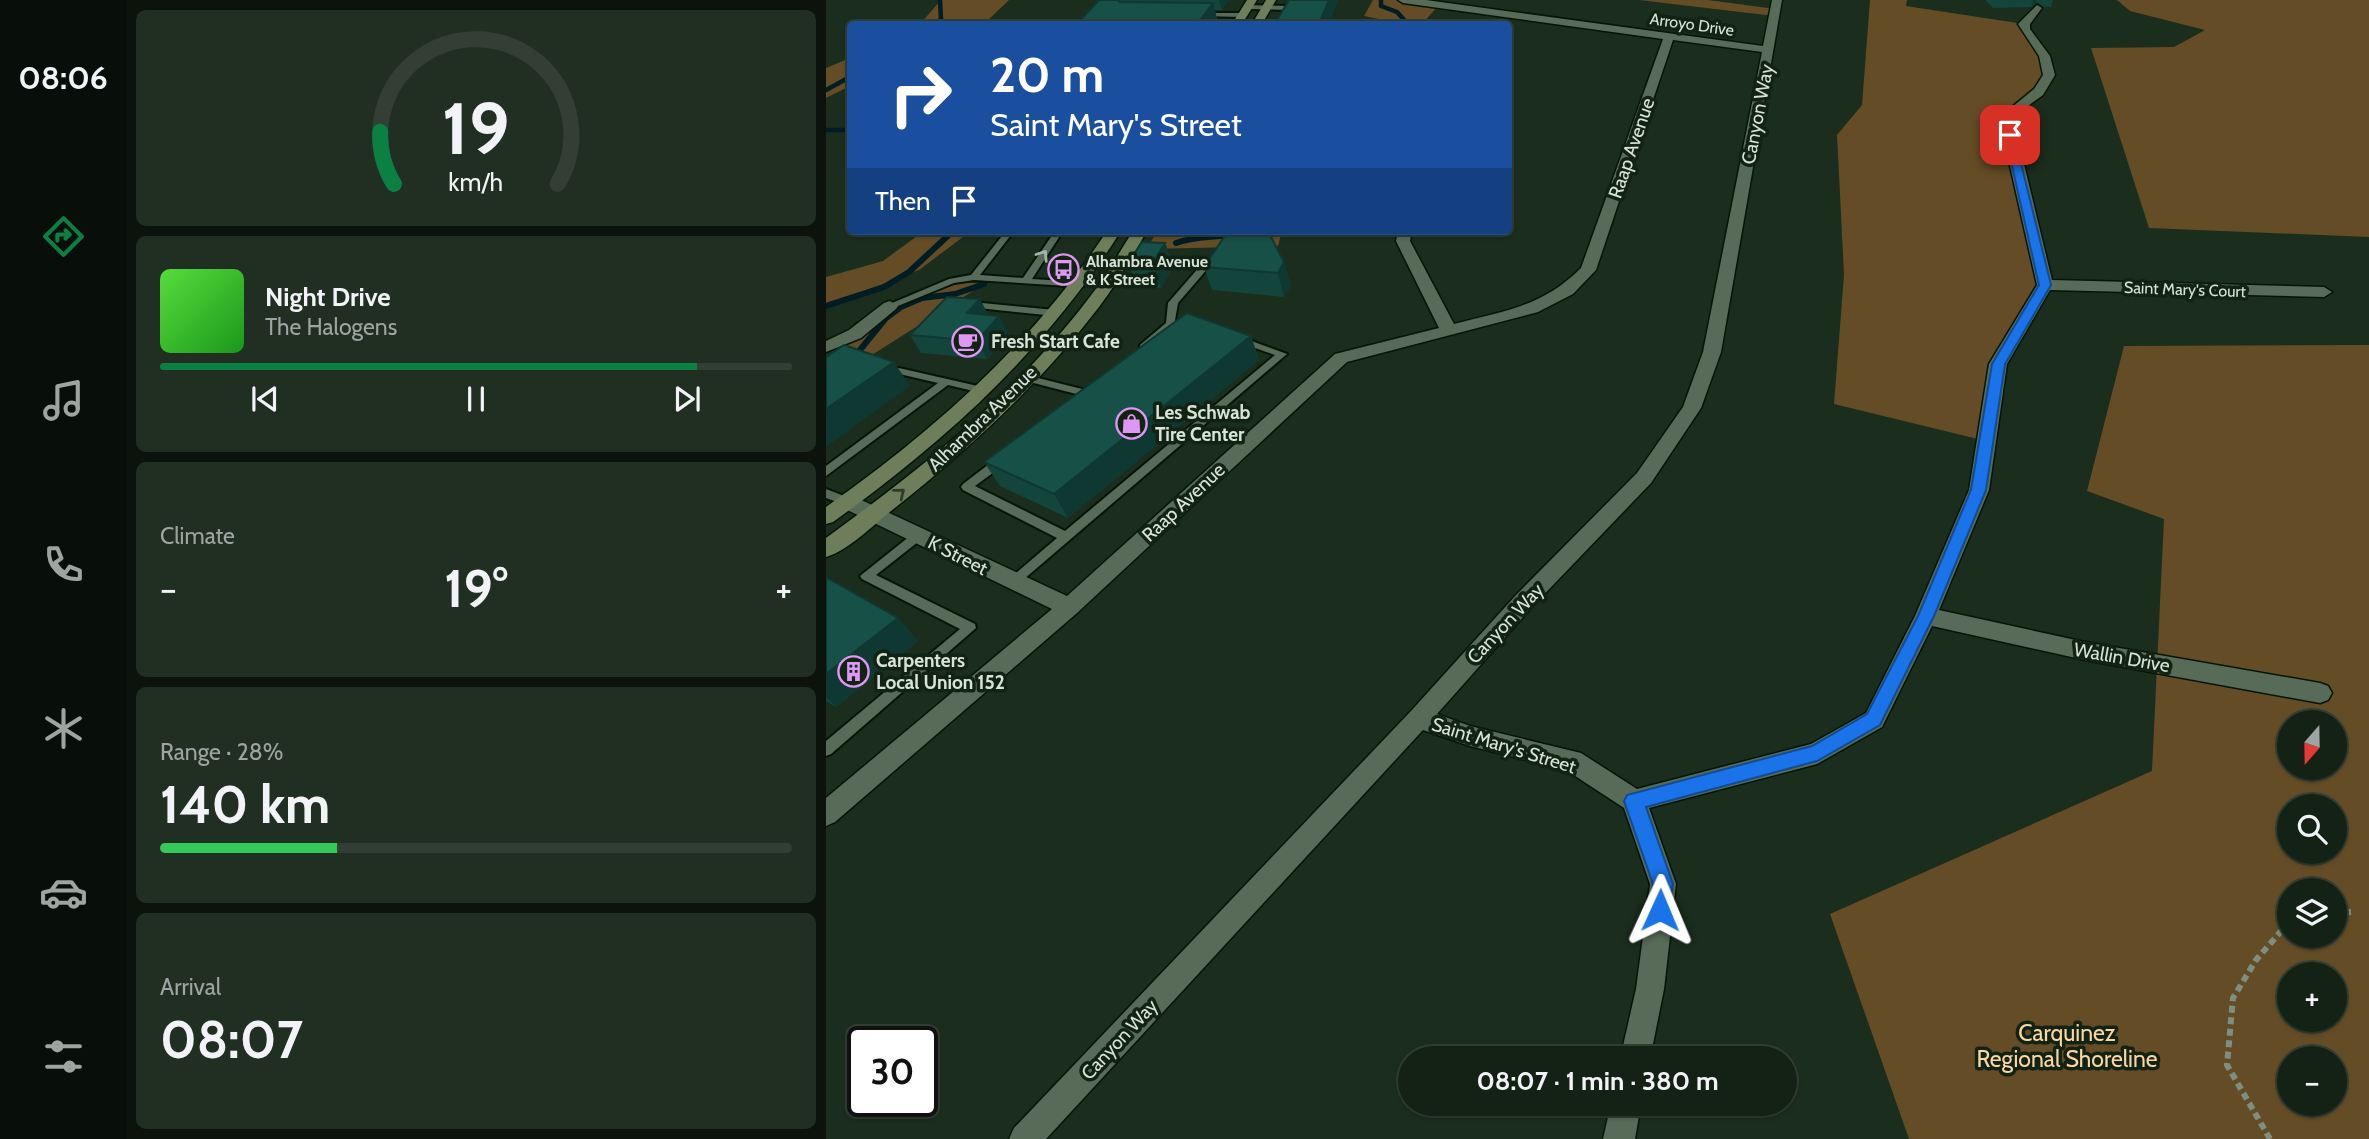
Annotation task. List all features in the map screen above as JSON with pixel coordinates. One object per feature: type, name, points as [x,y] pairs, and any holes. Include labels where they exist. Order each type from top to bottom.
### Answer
[{"type":"main road","points":[[1259,21],[1269,4]]},
{"type":"main road","name":"Alhambra Avenue","points":[[826,517],[911,456],[982,390],[1080,285],[1111,235]]},
{"type":"main road","name":"Alhambra Avenue","points":[[826,549],[929,470],[1002,404],[1087,312],[1137,235]]},
{"type":"street","name":"Canyon Way","points":[[1026,1139],[1419,718],[1518,607],[1644,478],[1692,408],[1712,352],[1777,0]]},
{"type":"street","name":"Arroyo Drive","points":[[1403,1],[1516,20],[1769,50]]},
{"type":"street","points":[[1638,1046],[1650,989],[1663,884],[1634,801],[1817,753],[1874,720],[1926,616],[1979,490],[1998,364],[2045,285],[2010,135],[2012,112],[2037,95],[2049,77],[2049,58],[2025,29],[2024,24],[2037,8]]},
{"type":"street","name":"Raap Avenue","points":[[826,814],[1069,607],[1340,358],[1532,309],[1567,291],[1588,270],[1669,37]]},
{"type":"street","points":[[1404,235],[1403,241],[1449,331]]},
{"type":"street","name":"Saint Mary's Court","points":[[2045,285],[2324,292]]},
{"type":"street","points":[[826,347],[855,334],[890,306]]},
{"type":"street","name":"K Street","points":[[848,502],[1069,607]]},
{"type":"street","name":"Wallin Drive","points":[[1926,616],[2085,651],[2320,693]]},
{"type":"street","name":"Saint Mary's Street","points":[[1419,718],[1470,736],[1572,761],[1634,801]]},
{"type":"street","points":[[1619,1139],[1624,1116]]},
{"type":"lane","points":[[1191,15],[1245,12],[1269,4],[1289,8],[1294,0]]},
{"type":"lane","points":[[974,277],[1007,235]]},
{"type":"lane","points":[[1026,280],[1056,235]]},
{"type":"lane","points":[[1137,352],[1176,323],[1173,303],[1204,267]]},
{"type":"lane","points":[[890,306],[952,281],[974,277],[1080,285]]},
{"type":"lane","points":[[972,305],[1055,313]]},
{"type":"lane","points":[[1013,582],[1282,354],[1230,336]]},
{"type":"lane","points":[[899,371],[982,390]]},
{"type":"lane","points":[[1026,378],[1088,394]]},
{"type":"lane","points":[[826,472],[946,382]]},
{"type":"lane","points":[[1077,403],[1098,385]]},
{"type":"lane","points":[[1011,453],[967,487],[1066,537]]},
{"type":"lane","points":[[826,493],[848,502]]},
{"type":"lane","points":[[826,750],[970,628],[866,576],[919,535]]},
{"type":"path","points":[[2347,912],[2351,912]]},
{"type":"path","points":[[2270,1139],[2227,1065],[2232,998],[2256,960],[2277,936]]},
{"type":"green space","points":[[941,0],[1009,0],[987,21],[923,21]]},
{"type":"green space","points":[[1373,0],[1403,0],[1439,5],[1425,21],[1388,21],[1364,16]]},
{"type":"green space","points":[[1639,0],[1708,0],[1776,9],[1774,16]]},
{"type":"green space","points":[[1870,0],[1907,0],[1906,6],[2024,24],[2049,59],[2049,77],[2012,112],[2045,285],[1998,364],[1986,441],[1834,404],[1844,275],[1837,135],[1862,105]]},
{"type":"green space","points":[[2117,0],[2369,0],[2369,237],[2149,228],[2091,48],[2174,47],[2205,30],[2130,11]]},
{"type":"green space","points":[[847,59],[847,88],[826,98],[826,68]]},
{"type":"green space","points":[[919,235],[966,235],[919,270],[826,306],[826,277],[883,261]]},
{"type":"green space","points":[[1155,235],[1281,235],[1278,246],[1147,249]]},
{"type":"green space","points":[[952,281],[984,284],[826,384],[826,361],[890,306]]},
{"type":"green space","name":"Carquinez Regional Shoreline","points":[[2369,345],[2369,1139],[1909,1139],[1830,914],[2152,771],[2164,519],[2087,491],[2124,346]]},
{"type":"building","points":[[1099,0],[1213,3],[1199,21],[1080,21]]},
{"type":"building","points":[[1289,0],[1329,0],[1320,21],[1271,21],[1277,20]]},
{"type":"building","points":[[1225,235],[1270,235],[1284,262],[1278,273],[1204,267]]},
{"type":"building","points":[[1142,242],[1165,243],[1152,264],[1128,263]]},
{"type":"building","points":[[947,297],[980,299],[967,313],[999,316],[977,341],[910,335]]},
{"type":"building","points":[[1187,313],[1251,336],[1054,494],[984,462]]},
{"type":"building","points":[[844,345],[894,362],[826,409],[826,357]]},
{"type":"building","points":[[826,577],[898,618],[826,674]]},
{"type":"waterway","points":[[939,21],[940,0]]},
{"type":"waterway","points":[[1381,0],[1381,6],[1397,12],[1405,21]]},
{"type":"waterway","points":[[826,90],[847,79]]},
{"type":"waterway","points":[[826,130],[847,130]]},
{"type":"waterway","points":[[826,306],[884,287],[909,272],[949,235]]},
{"type":"waterway","points":[[1176,243],[1194,238],[1231,235]]},
{"type":"waterway","points":[[855,356],[886,318],[901,307],[922,298],[955,294],[984,284]]},
{"type":"place","name":"Alhambra Avenue & K Street","points":[[1063,270]]},
{"type":"place","name":"Fresh Start Cafe","points":[[968,341]]},
{"type":"place","name":"Les Schwab Tire Center","points":[[1132,423]]},
{"type":"place","name":"Carpenters Local Union 152","points":[[853,671]]},
{"type":"route","points":[[1660,910],[1663,884],[1634,801],[1817,753],[1874,720],[1926,616],[1979,490],[1998,364],[2045,285],[2010,135]]}]
